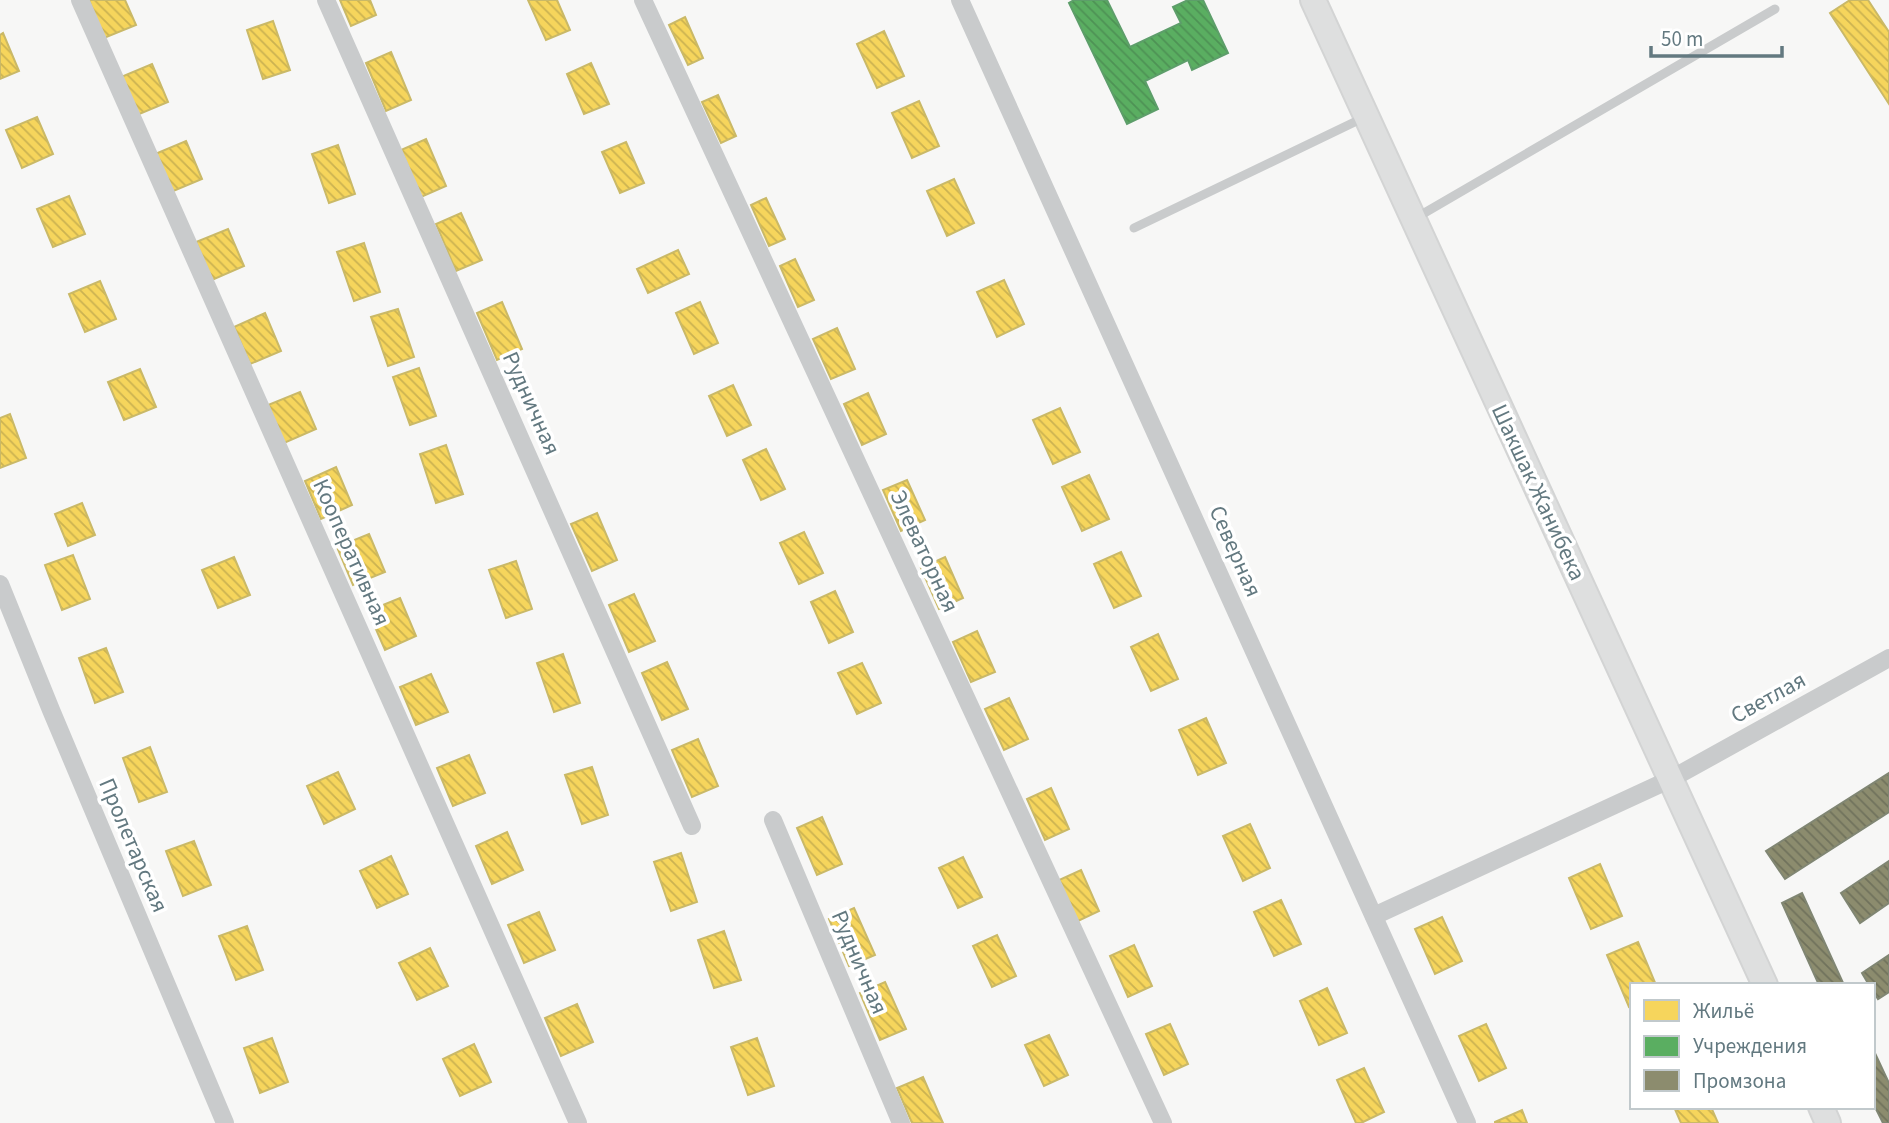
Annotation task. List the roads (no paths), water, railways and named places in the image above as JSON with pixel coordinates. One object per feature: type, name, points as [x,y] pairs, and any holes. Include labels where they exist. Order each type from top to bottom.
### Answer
[{"type":"main road","name":"Шакшак Жанибека","points":[[1313,0],[1764,983]]},
{"type":"street","name":"Кооперативная","points":[[80,0],[578,1123]]},
{"type":"street","name":"Рудничная","points":[[326,0],[692,826]]},
{"type":"street","name":"Элеваторная","points":[[643,0],[1163,1123]]},
{"type":"street","name":"Северная","points":[[960,0],[1467,1123]]},
{"type":"street","name":"Пролетарская","points":[[0,584],[225,1123]]},
{"type":"street","name":"Светлая","points":[[1374,916],[1671,779],[1889,658]]},
{"type":"street","name":"Рудничная","points":[[773,820],[901,1123]]},
{"type":"lane","points":[[1414,219],[1775,9]]},
{"type":"lane","points":[[1134,228],[1367,116]]}]
